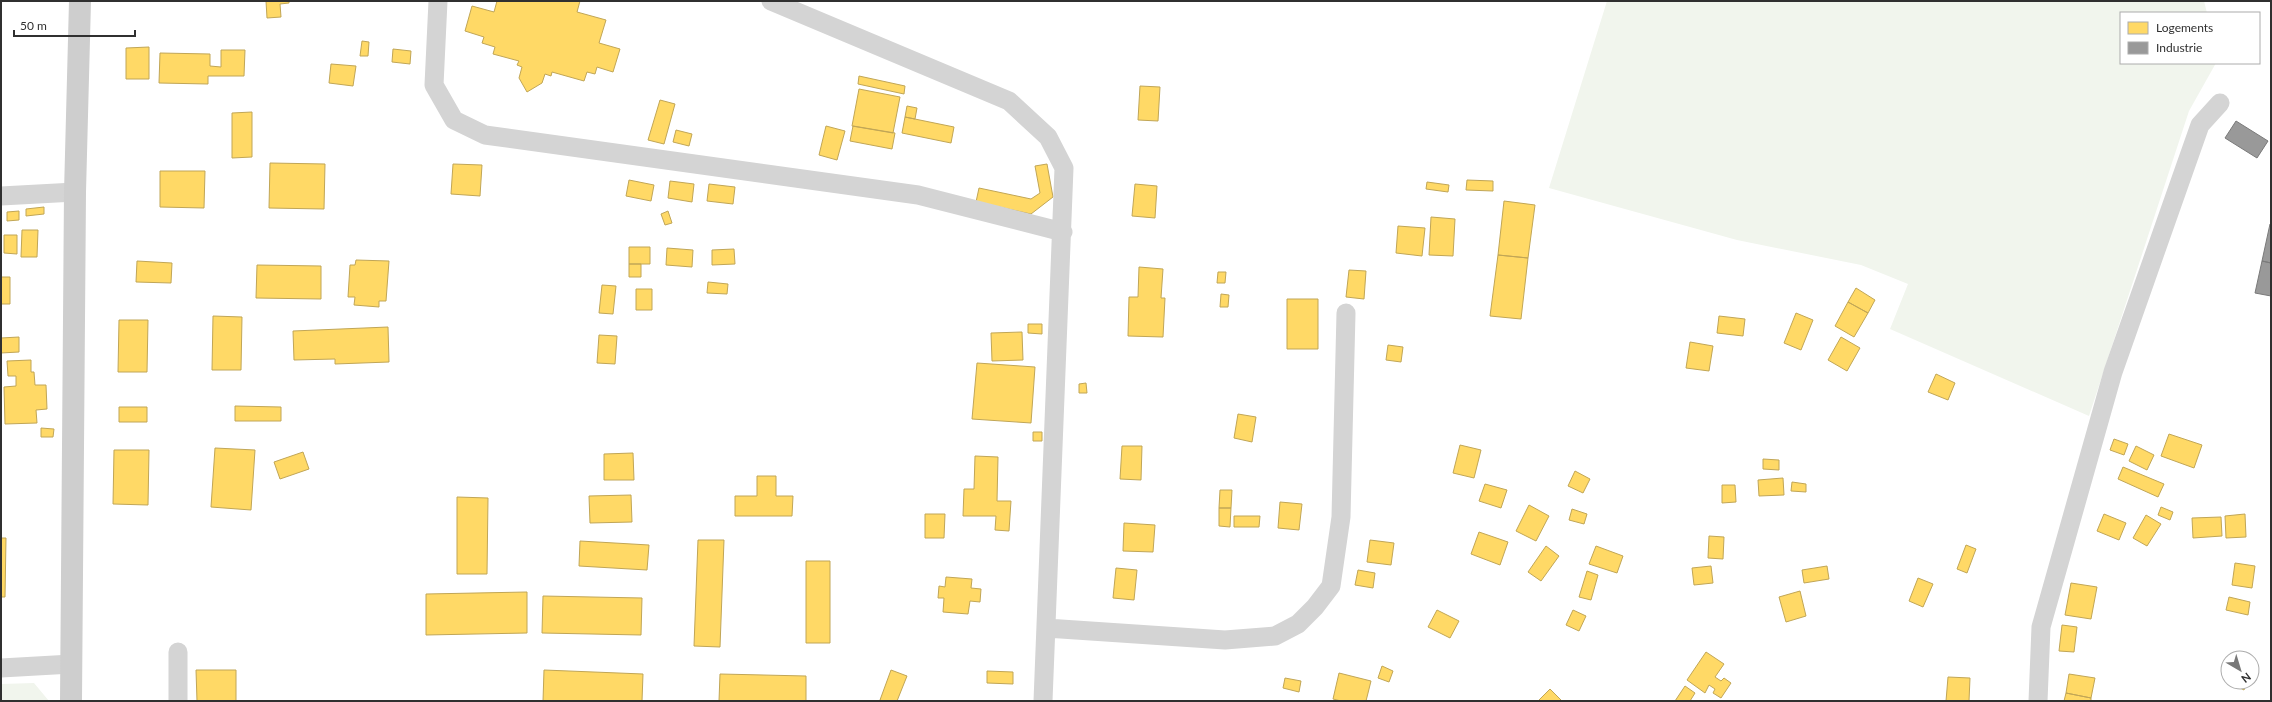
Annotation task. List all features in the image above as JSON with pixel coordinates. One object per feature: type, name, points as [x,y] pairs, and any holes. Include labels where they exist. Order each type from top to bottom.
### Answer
[{"type":"street","points":[[72,701],[75,192],[80,1]]},
{"type":"street","points":[[438,1],[434,85],[454,120],[485,135],[918,195],[1063,232]]},
{"type":"street","points":[[771,1],[1009,101],[1048,137],[1064,168],[1063,232],[1043,701]]},
{"type":"street","points":[[2038,701],[2041,627],[2113,372],[2200,125],[2220,103]]},
{"type":"street","points":[[1,196],[75,192]]},
{"type":"street","points":[[1046,628],[1225,640],[1268,637],[1275,636],[1298,624],[1315,607],[1330,586],[1341,517],[1346,312]]},
{"type":"street","points":[[178,652],[178,701]]},
{"type":"street","points":[[1,668],[72,664]]},
{"type":"shaded area","points":[[1607,1],[2204,1],[2207,12],[2120,12],[2120,64],[2215,64],[2189,111],[2089,416],[1890,329],[1908,284],[1861,265],[1737,240],[1549,188]]},
{"type":"shaded area","points":[[34,683],[49,701],[1,701],[1,684]]},
{"type":"building: Logements","points":[[266,1],[289,1],[289,3],[280,4],[281,17],[267,18]]},
{"type":"building: Logements","points":[[497,1],[580,1],[577,12],[606,20],[599,43],[620,49],[613,72],[597,67],[595,74],[587,72],[584,81],[552,72],[551,76],[545,74],[542,83],[527,92],[519,78],[522,67],[517,65],[519,61],[493,54],[495,47],[482,43],[484,37],[465,31],[472,6],[494,12]]},
{"type":"building: Logements","points":[[362,41],[369,42],[368,56],[360,56]]},
{"type":"building: Logements","points":[[149,47],[149,79],[126,79],[126,48]]},
{"type":"building: Logements","points":[[393,49],[411,51],[410,64],[392,62]]},
{"type":"building: Logements","points":[[221,50],[245,50],[244,76],[208,76],[208,84],[159,83],[160,53],[210,54],[210,66],[221,67]]},
{"type":"building: Logements","points":[[331,64],[356,66],[353,86],[329,83]]},
{"type":"building: Logements","points":[[859,76],[905,86],[904,94],[858,84]]},
{"type":"building: Logements","points":[[1140,86],[1160,87],[1158,121],[1138,120]]},
{"type":"building: Logements","points":[[859,89],[900,97],[893,133],[852,126]]},
{"type":"building: Logements","points":[[660,100],[675,104],[664,144],[648,140]]},
{"type":"building: Logements","points":[[907,106],[917,108],[915,119],[905,117]]},
{"type":"building: Logements","points":[[252,112],[252,157],[232,158],[232,113]]},
{"type":"building: Logements","points":[[905,117],[954,127],[951,143],[902,133]]},
{"type":"building: Logements","points":[[826,126],[845,131],[837,160],[819,155]]},
{"type":"building: Logements","points":[[853,126],[895,133],[892,149],[850,141]]},
{"type":"building: Logements","points":[[676,130],[692,134],[689,146],[673,142]]},
{"type":"building: Logements","points":[[270,163],[325,164],[324,209],[269,208]]},
{"type":"building: Logements","points":[[453,164],[482,165],[480,196],[451,194]]},
{"type":"building: Logements","points":[[1047,164],[1053,197],[1031,214],[976,202],[979,188],[1031,199],[1040,193],[1035,166]]},
{"type":"building: Logements","points":[[160,171],[205,171],[204,208],[160,207]]},
{"type":"building: Logements","points":[[629,180],[654,185],[651,201],[626,196]]},
{"type":"building: Logements","points":[[1467,180],[1493,181],[1493,191],[1466,190]]},
{"type":"building: Logements","points":[[670,181],[694,184],[692,202],[668,198]]},
{"type":"building: Logements","points":[[1427,182],[1449,185],[1448,192],[1426,189]]},
{"type":"building: Logements","points":[[709,184],[735,187],[733,204],[707,201]]},
{"type":"building: Logements","points":[[1135,184],[1157,186],[1155,218],[1132,216]]},
{"type":"building: Logements","points":[[1504,201],[1535,205],[1528,258],[1498,255]]},
{"type":"building: Logements","points":[[44,207],[44,214],[26,216],[26,209]]},
{"type":"building: Logements","points":[[19,211],[19,220],[7,221],[7,212]]},
{"type":"building: Logements","points":[[668,211],[672,223],[665,225],[661,214]]},
{"type":"building: Logements","points":[[1431,217],[1455,219],[1453,256],[1429,255]]},
{"type":"building: Logements","points":[[1398,226],[1425,228],[1422,256],[1396,253]]},
{"type":"building: Logements","points":[[22,230],[38,230],[37,257],[21,257]]},
{"type":"building: Logements","points":[[4,235],[17,235],[17,254],[4,253]]},
{"type":"building: Logements","points":[[629,247],[650,247],[650,264],[629,264]]},
{"type":"building: Logements","points":[[667,248],[693,250],[692,267],[666,265]]},
{"type":"building: Logements","points":[[734,249],[735,264],[712,265],[712,250]]},
{"type":"building: Logements","points":[[1498,255],[1528,258],[1521,319],[1490,316]]},
{"type":"building: Logements","points":[[356,260],[389,261],[386,301],[379,301],[379,307],[354,305],[355,297],[348,297],[350,265],[355,265]]},
{"type":"building: Logements","points":[[137,261],[172,263],[171,283],[136,282]]},
{"type":"building: Logements","points":[[629,264],[641,264],[641,277],[629,277]]},
{"type":"building: Logements","points":[[257,265],[321,266],[321,299],[256,298]]},
{"type":"building: Logements","points":[[1139,267],[1163,269],[1161,298],[1165,298],[1163,337],[1128,336],[1129,297],[1138,297]]},
{"type":"building: Logements","points":[[1349,270],[1366,271],[1364,299],[1346,297]]},
{"type":"building: Logements","points":[[1218,272],[1226,272],[1225,283],[1217,283]]},
{"type":"building: Logements","points":[[1,277],[10,277],[10,304],[1,304]]},
{"type":"building: Logements","points":[[708,282],[728,284],[727,294],[707,293]]},
{"type":"building: Logements","points":[[602,285],[616,286],[613,314],[599,313]]},
{"type":"building: Logements","points":[[1856,288],[1875,300],[1868,313],[1848,302]]},
{"type":"building: Logements","points":[[636,289],[652,289],[652,310],[636,310]]},
{"type":"building: Logements","points":[[1221,294],[1229,295],[1228,307],[1220,307]]},
{"type":"building: Logements","points":[[1287,299],[1318,299],[1318,349],[1287,349]]},
{"type":"building: Logements","points":[[1848,302],[1868,313],[1854,337],[1835,326]]},
{"type":"building: Logements","points":[[1796,313],[1813,320],[1801,350],[1784,343]]},
{"type":"building: Logements","points":[[213,316],[242,317],[241,370],[212,370]]},
{"type":"building: Logements","points":[[1719,316],[1745,319],[1743,336],[1717,333]]},
{"type":"building: Logements","points":[[119,320],[148,320],[147,372],[118,372]]},
{"type":"building: Logements","points":[[1028,324],[1042,324],[1042,334],[1028,333]]},
{"type":"building: Logements","points":[[388,327],[389,362],[335,364],[335,359],[294,360],[293,331]]},
{"type":"building: Logements","points":[[1022,332],[1023,360],[992,361],[991,333]]},
{"type":"building: Logements","points":[[599,335],[617,336],[615,364],[597,363]]},
{"type":"building: Logements","points":[[19,337],[19,352],[1,353],[1,338]]},
{"type":"building: Logements","points":[[1841,337],[1860,348],[1847,371],[1828,360]]},
{"type":"building: Logements","points":[[1690,342],[1713,346],[1709,371],[1686,368]]},
{"type":"building: Logements","points":[[1388,345],[1403,347],[1401,362],[1386,360]]},
{"type":"building: Logements","points":[[31,360],[31,372],[34,372],[35,385],[46,385],[47,409],[36,410],[37,423],[5,424],[4,387],[16,386],[16,376],[8,376],[7,361]]},
{"type":"building: Logements","points":[[977,363],[1035,367],[1031,423],[972,419]]},
{"type":"building: Logements","points":[[1936,374],[1955,383],[1948,400],[1928,392]]},
{"type":"building: Logements","points":[[1086,383],[1087,393],[1079,393],[1079,384]]},
{"type":"building: Logements","points":[[235,406],[281,407],[281,421],[235,421]]},
{"type":"building: Logements","points":[[119,407],[147,407],[147,422],[119,422]]},
{"type":"building: Logements","points":[[1238,414],[1256,417],[1252,442],[1234,438]]},
{"type":"building: Logements","points":[[41,428],[54,429],[53,437],[41,437]]},
{"type":"building: Logements","points":[[1033,432],[1042,432],[1042,441],[1033,441]]},
{"type":"building: Logements","points":[[2169,434],[2202,445],[2194,468],[2161,456]]},
{"type":"building: Logements","points":[[2114,439],[2128,444],[2124,455],[2110,450]]},
{"type":"building: Logements","points":[[1460,445],[1481,450],[1474,478],[1453,473]]},
{"type":"building: Logements","points":[[1122,446],[1142,446],[1141,480],[1120,479]]},
{"type":"building: Logements","points":[[2136,446],[2154,455],[2147,470],[2129,461]]},
{"type":"building: Logements","points":[[215,448],[255,450],[251,510],[211,507]]},
{"type":"building: Logements","points":[[114,450],[149,450],[148,505],[113,504]]},
{"type":"building: Logements","points":[[303,452],[309,469],[280,479],[274,462]]},
{"type":"building: Logements","points":[[633,453],[634,480],[604,480],[604,454]]},
{"type":"building: Logements","points":[[975,456],[998,457],[997,501],[1011,501],[1009,531],[995,530],[996,516],[963,516],[964,489],[974,489]]},
{"type":"building: Logements","points":[[1763,459],[1779,460],[1779,470],[1763,469]]},
{"type":"building: Logements","points":[[2123,467],[2164,484],[2158,497],[2118,479]]},
{"type":"building: Logements","points":[[1575,471],[1590,479],[1583,493],[1568,486]]},
{"type":"building: Logements","points":[[757,476],[776,476],[776,496],[793,496],[792,516],[735,516],[735,496],[757,496]]},
{"type":"building: Logements","points":[[1783,478],[1784,495],[1759,496],[1758,480]]},
{"type":"building: Logements","points":[[1792,482],[1806,484],[1806,492],[1791,491]]},
{"type":"building: Logements","points":[[1485,484],[1507,490],[1501,508],[1479,501]]},
{"type":"building: Logements","points":[[1722,485],[1735,485],[1736,502],[1722,503]]},
{"type":"building: Logements","points":[[1220,490],[1232,490],[1231,508],[1219,508]]},
{"type":"building: Logements","points":[[631,495],[632,522],[590,523],[589,496]]},
{"type":"building: Logements","points":[[457,497],[488,498],[487,574],[457,574]]},
{"type":"building: Logements","points":[[1280,502],[1302,504],[1299,530],[1278,528]]},
{"type":"building: Logements","points":[[1529,505],[1549,516],[1536,541],[1516,531]]},
{"type":"building: Logements","points":[[2161,507],[2173,512],[2170,520],[2158,515]]},
{"type":"building: Logements","points":[[1219,508],[1231,508],[1230,527],[1219,526]]},
{"type":"building: Logements","points":[[1572,509],[1587,514],[1584,524],[1569,520]]},
{"type":"building: Logements","points":[[925,514],[945,514],[944,538],[925,538]]},
{"type":"building: Logements","points":[[2104,514],[2126,523],[2119,540],[2097,531]]},
{"type":"building: Logements","points":[[2245,514],[2246,537],[2226,538],[2225,516]]},
{"type":"building: Logements","points":[[2146,515],[2161,524],[2147,546],[2133,538]]},
{"type":"building: Logements","points":[[1234,516],[1260,516],[1259,527],[1234,527]]},
{"type":"building: Logements","points":[[2221,517],[2222,536],[2193,538],[2192,518]]},
{"type":"building: Logements","points":[[1124,523],[1155,525],[1153,552],[1123,551]]},
{"type":"building: Logements","points":[[1479,532],[1508,542],[1500,565],[1471,554]]},
{"type":"building: Logements","points":[[1709,536],[1724,537],[1723,559],[1708,558]]},
{"type":"building: Logements","points":[[1,538],[6,538],[5,597],[1,597]]},
{"type":"building: Logements","points":[[698,540],[724,540],[720,647],[694,646]]},
{"type":"building: Logements","points":[[1370,540],[1394,543],[1391,565],[1367,562]]},
{"type":"building: Logements","points":[[580,541],[649,545],[647,570],[579,566]]},
{"type":"building: Logements","points":[[1966,545],[1976,549],[1967,573],[1957,569]]},
{"type":"building: Logements","points":[[1546,546],[1559,556],[1541,581],[1528,572]]},
{"type":"building: Logements","points":[[1596,546],[1623,556],[1617,573],[1589,564]]},
{"type":"building: Logements","points":[[806,561],[830,561],[830,643],[806,643]]},
{"type":"building: Logements","points":[[2235,563],[2255,566],[2252,588],[2232,585]]},
{"type":"building: Logements","points":[[1711,566],[1713,583],[1694,585],[1692,568]]},
{"type":"building: Logements","points":[[1827,566],[1829,579],[1804,583],[1802,570]]},
{"type":"building: Logements","points":[[1116,568],[1137,570],[1134,600],[1113,598]]},
{"type":"building: Logements","points":[[1358,570],[1375,573],[1373,588],[1355,585]]},
{"type":"building: Logements","points":[[1587,571],[1598,575],[1591,600],[1579,597]]},
{"type":"building: Logements","points":[[946,577],[972,579],[971,588],[981,589],[980,602],[970,601],[968,614],[943,612],[944,598],[938,598],[939,586],[945,587]]},
{"type":"building: Logements","points":[[1918,578],[1933,584],[1923,607],[1909,601]]},
{"type":"building: Logements","points":[[2071,583],[2097,587],[2091,619],[2065,615]]},
{"type":"building: Logements","points":[[1800,591],[1806,616],[1786,622],[1779,597]]},
{"type":"building: Logements","points":[[527,592],[527,633],[426,635],[426,594]]},
{"type":"building: Logements","points":[[543,596],[642,598],[641,635],[542,633]]},
{"type":"building: Logements","points":[[2229,597],[2250,602],[2248,615],[2226,610]]},
{"type":"building: Logements","points":[[1437,610],[1459,621],[1450,638],[1428,627]]},
{"type":"building: Logements","points":[[1573,610],[1586,616],[1579,631],[1566,625]]},
{"type":"building: Logements","points":[[2062,625],[2077,627],[2074,652],[2059,651]]},
{"type":"building: Logements","points":[[1706,652],[1724,664],[1715,677],[1721,681],[1724,678],[1731,683],[1721,698],[1713,693],[1715,689],[1709,685],[1705,693],[1687,680]]},
{"type":"building: Logements","points":[[1382,666],[1393,671],[1389,682],[1378,678]]},
{"type":"building: Logements","points":[[196,670],[236,670],[236,701],[197,701]]},
{"type":"building: Logements","points":[[544,670],[643,674],[642,701],[543,701]]},
{"type":"building: Logements","points":[[891,670],[907,676],[897,701],[883,701],[880,700]]},
{"type":"building: Logements","points":[[987,671],[1013,672],[1013,684],[987,683]]},
{"type":"building: Logements","points":[[1339,673],[1371,681],[1366,701],[1341,701],[1333,699]]},
{"type":"building: Logements","points":[[720,674],[806,676],[806,701],[719,701]]},
{"type":"building: Logements","points":[[2069,674],[2095,678],[2091,698],[2066,693]]},
{"type":"building: Logements","points":[[1948,677],[1970,678],[1969,701],[1946,701]]},
{"type":"building: Logements","points":[[1285,678],[1301,681],[1299,692],[1283,688]]},
{"type":"building: Logements","points":[[1685,686],[1695,693],[1690,701],[1675,701]]},
{"type":"building: Logements","points":[[1550,689],[1562,701],[1538,701]]},
{"type":"building: Logements","points":[[2066,693],[2091,698],[2091,701],[2064,701]]},
{"type":"building: Industrie","points":[[2236,121],[2268,141],[2257,158],[2225,138]]},
{"type":"building: Industrie","points":[[2270,224],[2271,225],[2271,263],[2262,261]]},
{"type":"building: Industrie","points":[[2262,261],[2271,263],[2271,296],[2255,293]]}]
